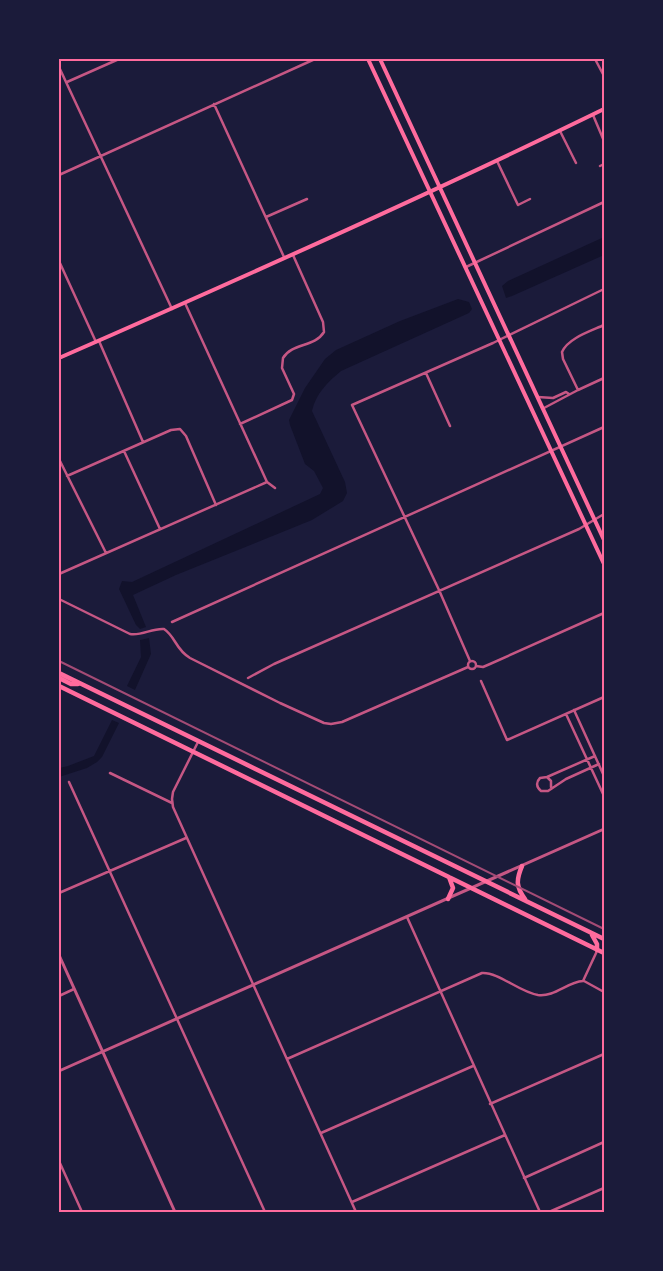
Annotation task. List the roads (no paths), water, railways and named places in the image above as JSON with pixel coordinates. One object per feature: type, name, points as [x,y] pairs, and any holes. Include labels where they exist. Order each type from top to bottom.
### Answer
[{"type":"highway","points":[[59,673],[604,939]]},
{"type":"highway","points":[[59,678],[71,684],[79,684]]},
{"type":"highway","points":[[59,686],[604,953]]},
{"type":"highway","points":[[522,866],[517,878],[517,887],[525,901]]},
{"type":"highway","points":[[448,899],[452,888],[449,876]]},
{"type":"highway","points":[[591,933],[598,950]]},
{"type":"highway","points":[[598,950],[604,947]]},
{"type":"main road","points":[[368,59],[604,564]]},
{"type":"main road","points":[[380,59],[604,540]]},
{"type":"main road","points":[[59,358],[285,259],[497,161],[604,109]]},
{"type":"street","points":[[67,82],[119,59]]},
{"type":"street","points":[[59,175],[315,59]]},
{"type":"street","points":[[595,59],[604,76]]},
{"type":"street","points":[[59,67],[172,308]]},
{"type":"street","points":[[214,104],[285,259]]},
{"type":"street","points":[[592,115],[604,141]]},
{"type":"street","points":[[560,131],[576,163]]},
{"type":"street","points":[[497,161],[518,205],[530,199]]},
{"type":"street","points":[[600,166],[604,164]]},
{"type":"street","points":[[266,217],[307,199]]},
{"type":"street","points":[[466,267],[604,202]]},
{"type":"street","points":[[240,424],[289,403],[293,399],[294,392],[282,368],[283,358],[290,351],[315,340],[323,334],[325,328],[293,255]]},
{"type":"street","points":[[59,261],[98,341],[143,442]]},
{"type":"street","points":[[468,667],[470,661],[440,590],[352,406],[500,339],[604,289]]},
{"type":"street","points":[[184,303],[267,482],[275,488]]},
{"type":"street","points":[[578,390],[564,359],[563,349],[572,340],[604,325]]},
{"type":"street","points":[[426,373],[450,426]]},
{"type":"street","points":[[544,408],[604,378]]},
{"type":"street","points":[[538,398],[551,399],[566,392],[569,394]]},
{"type":"street","points":[[172,622],[604,427]]},
{"type":"street","points":[[67,476],[171,430],[180,429],[186,436],[216,505]]},
{"type":"street","points":[[124,451],[160,530]]},
{"type":"street","points":[[59,459],[106,553]]},
{"type":"street","points":[[59,574],[267,482]]},
{"type":"street","points":[[248,678],[274,664],[579,529],[604,514]]},
{"type":"street","points":[[59,599],[127,633],[138,635],[158,628],[166,629],[180,651],[190,658],[318,721],[331,724],[345,721],[468,667],[472,669],[476,666],[483,667],[604,613]]},
{"type":"street","points":[[470,661],[474,661],[476,666]]},
{"type":"street","points":[[481,681],[507,740],[604,697]]},
{"type":"street","points":[[574,710],[604,776]]},
{"type":"street","points":[[566,714],[604,796]]},
{"type":"street","points":[[199,741],[173,792],[172,803],[186,838],[356,1212]]},
{"type":"street","points":[[595,756],[547,778],[539,779],[537,787],[544,792],[566,779],[599,764]]},
{"type":"street","points":[[110,773],[172,803]]},
{"type":"street","points":[[547,778],[552,783],[551,788]]},
{"type":"street","points":[[69,782],[265,1212]]},
{"type":"street","points":[[59,1071],[604,830]]},
{"type":"street","points":[[59,894],[186,838]]},
{"type":"street","points":[[407,917],[540,1212]]},
{"type":"street","points":[[583,981],[598,950]]},
{"type":"street","points":[[59,955],[175,1212]]},
{"type":"street","points":[[287,1059],[485,973],[525,991],[539,995],[554,993],[576,982],[583,981],[604,992]]},
{"type":"street","points":[[59,996],[74,989]]},
{"type":"street","points":[[490,1104],[604,1054]]},
{"type":"street","points":[[321,1133],[473,1066]]},
{"type":"street","points":[[352,1202],[505,1135]]},
{"type":"street","points":[[524,1178],[604,1142]]},
{"type":"street","points":[[59,1160],[82,1212]]},
{"type":"street","points":[[549,1212],[604,1188]]},
{"type":"railway","points":[[59,661],[604,929]]}]
